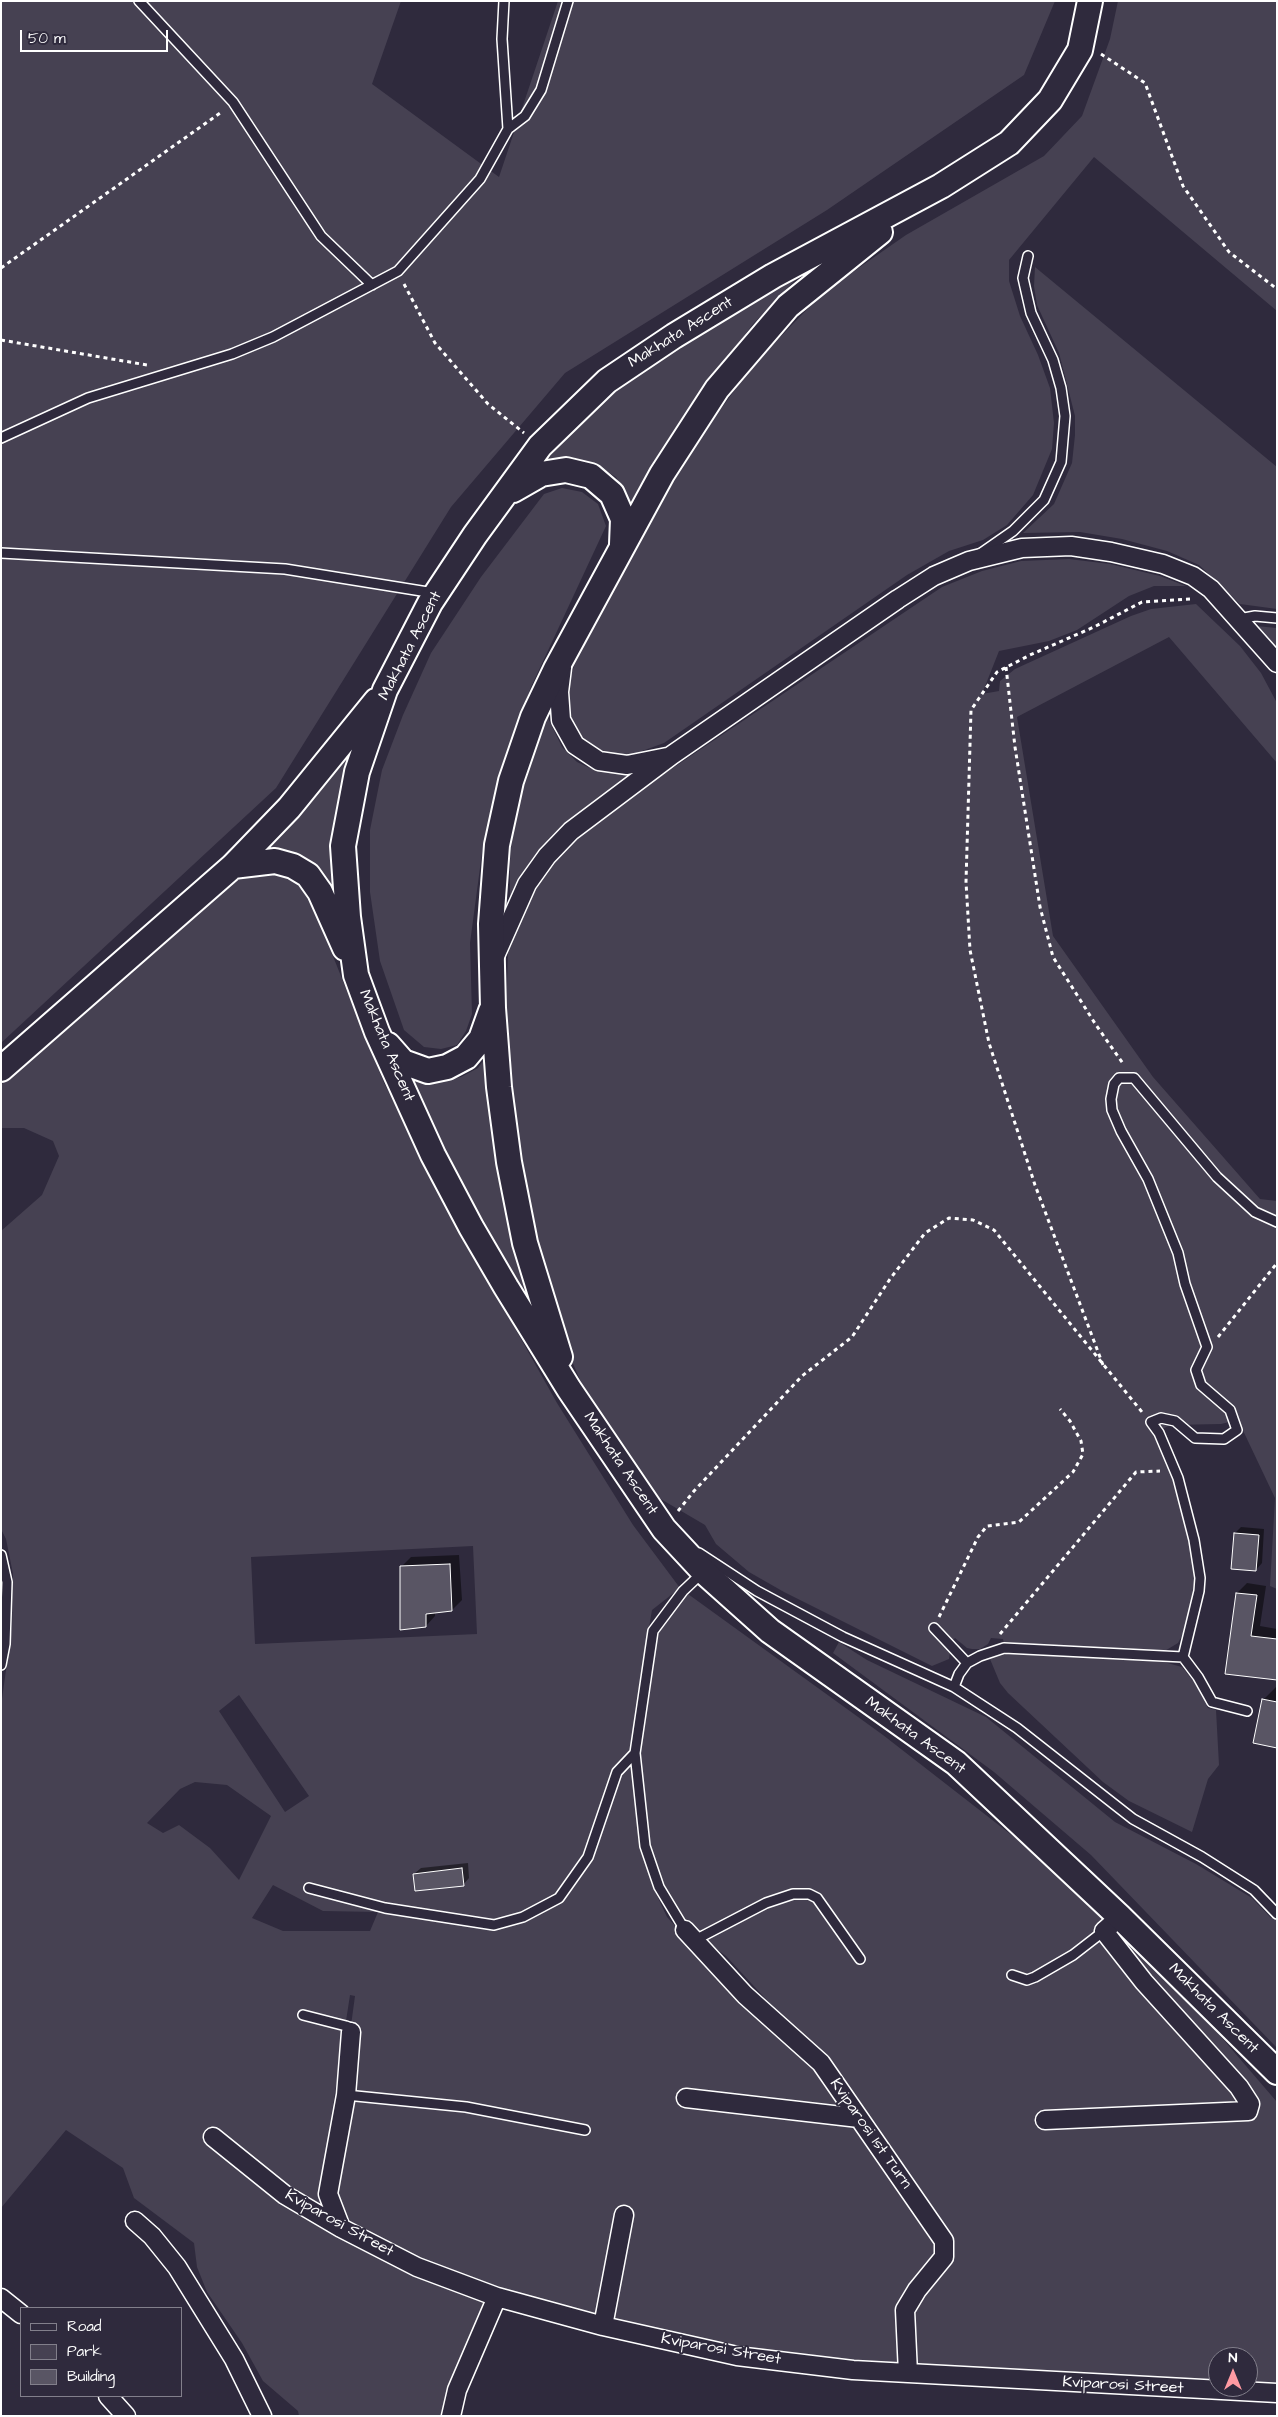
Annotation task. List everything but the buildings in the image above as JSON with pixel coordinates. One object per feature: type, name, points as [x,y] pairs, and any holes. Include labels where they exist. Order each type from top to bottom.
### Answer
[{"type":"main road","name":"Makhata Ascent","points":[[1090,1],[1080,50],[1050,100],[1009,143],[941,186],[773,276],[674,336],[607,381],[540,446],[475,535],[436,594],[385,690],[357,772],[343,846],[348,917],[356,975],[377,1032],[433,1155],[471,1227],[569,1389],[664,1529],[704,1572],[770,1631],[956,1763],[1112,1924],[1277,2072]]},
{"type":"main road","name":"Makhata Ascent","points":[[569,1389],[525,1243],[509,1162],[499,1087],[493,1008],[491,924],[497,845],[511,781],[533,717],[565,652],[622,544],[662,474],[717,389],[788,306],[832,268],[941,186]]},
{"type":"main road","points":[[506,494],[541,474],[566,470],[591,476],[612,494],[623,519],[622,544]]},
{"type":"main road","points":[[1,1069],[233,866],[289,808],[385,690]]},
{"type":"main road","points":[[233,866],[275,861],[293,866],[308,875],[320,892],[356,975]]},
{"type":"main road","points":[[377,1032],[403,1062],[428,1071],[447,1067],[466,1056],[481,1038],[493,1008]]},
{"type":"street","points":[[492,963],[515,906],[527,884],[547,856],[592,814],[672,755],[898,599],[934,576],[969,561],[1022,548],[1070,546],[1110,552],[1163,564],[1192,576],[1218,594],[1277,663]]},
{"type":"street","points":[[565,652],[559,692],[561,720],[575,745],[599,761],[627,765],[672,755]]},
{"type":"street","points":[[1045,2120],[1248,2111],[1250,2104],[1239,2087],[1144,1982],[1112,1924]]},
{"type":"street","name":"Kviparosi 1st Turn","points":[[690,1935],[746,1995],[821,2063],[944,2241],[944,2257],[917,2290],[905,2310],[908,2373]]},
{"type":"street","points":[[341,2228],[328,2194],[346,2095],[351,2032]]},
{"type":"street","points":[[686,2098],[859,2118]]},
{"type":"street","name":"Kviparosi Street","points":[[213,2137],[285,2195],[341,2228],[417,2267],[497,2297],[603,2326],[737,2356],[853,2370],[1277,2393]]},
{"type":"street","points":[[603,2326],[624,2216]]},
{"type":"street","points":[[135,2221],[152,2236],[177,2267],[234,2359],[262,2416]]},
{"type":"street","points":[[451,2416],[457,2390],[497,2297]]},
{"type":"street","points":[[1,2298],[20,2313]]},
{"type":"street","points":[[109,2397],[126,2416]]},
{"type":"lane","points":[[139,1],[233,102],[322,236],[372,285]]},
{"type":"lane","points":[[504,1],[502,39],[508,129]]},
{"type":"lane","points":[[1,438],[88,398],[232,354],[273,337],[398,272],[480,179],[508,129],[524,116],[541,90],[568,1]]},
{"type":"lane","points":[[969,561],[1013,531],[1044,500],[1061,462],[1065,416],[1062,388],[1053,360],[1031,313],[1023,278],[1028,256]]},
{"type":"lane","points":[[1,553],[285,569],[436,594]]},
{"type":"lane","points":[[1240,619],[1255,616],[1277,618]]},
{"type":"lane","points":[[1183,1658],[1199,1591],[1200,1578],[1194,1540],[1175,1472],[1159,1433],[1151,1422],[1161,1418],[1175,1421],[1194,1438],[1224,1439],[1237,1430],[1230,1410],[1201,1385],[1196,1370],[1206,1347],[1185,1284],[1178,1253],[1148,1179],[1121,1131],[1112,1110],[1110,1099],[1114,1084],[1119,1078],[1134,1078],[1217,1177],[1255,1212],[1277,1222]]},
{"type":"lane","points":[[664,1529],[756,1591],[843,1638],[954,1687],[1017,1728],[1133,1819],[1202,1857],[1254,1890],[1277,1914]]},
{"type":"lane","points":[[1,1556],[7,1582],[5,1644],[1,1666]]},
{"type":"lane","points":[[704,1572],[683,1591],[653,1631],[635,1753],[645,1846],[659,1887],[690,1935],[766,1903],[793,1894],[809,1894],[817,1898],[860,1959]]},
{"type":"lane","points":[[934,1628],[967,1663]]},
{"type":"lane","points":[[954,1687],[959,1674],[967,1663],[1004,1648],[1183,1658],[1198,1677],[1212,1702],[1247,1711]]},
{"type":"lane","points":[[309,1888],[385,1908],[494,1924],[523,1917],[559,1898],[588,1857],[617,1772],[635,1753]]},
{"type":"lane","points":[[1012,1975],[1027,1980],[1035,1977],[1074,1955],[1112,1924]]},
{"type":"lane","points":[[303,2015],[346,2026],[351,2028],[351,2032]]},
{"type":"lane","points":[[346,2095],[466,2107],[585,2130]]},
{"type":"path","points":[[1082,42],[1145,83],[1184,186],[1229,252],[1277,289]]},
{"type":"path","points":[[1,268],[233,102]]},
{"type":"path","points":[[398,272],[435,343],[488,404],[540,446]]},
{"type":"path","points":[[1,340],[177,370]]},
{"type":"path","points":[[1103,1365],[1035,1185],[989,1043],[970,950],[966,882],[971,710],[997,672],[1094,627],[1142,602],[1188,599],[1208,600],[1218,594]]},
{"type":"path","points":[[1006,667],[1015,747],[1040,907],[1053,957],[1096,1025],[1134,1078]]},
{"type":"path","points":[[664,1529],[694,1491],[802,1376],[852,1337],[890,1279],[925,1234],[949,1218],[973,1220],[994,1230],[1151,1422]]},
{"type":"path","points":[[1206,1347],[1222,1333],[1277,1263]]},
{"type":"path","points":[[934,1628],[978,1536],[987,1526],[1020,1522],[1073,1472],[1083,1454],[1081,1441],[1060,1409]]},
{"type":"path","points":[[995,1651],[997,1638],[1004,1626],[1136,1472],[1148,1470],[1175,1472]]},
{"type":"green space","points":[[1,1],[401,1],[372,84],[499,177],[558,1],[1055,1],[1024,75],[827,210],[565,373],[451,507],[276,788],[1,1043]]},
{"type":"green space","points":[[1118,1],[1277,1],[1277,311],[1094,157],[1009,260],[1009,281],[1020,316],[1038,355],[1050,388],[1054,423],[1052,449],[1033,495],[1007,525],[983,540],[949,551],[907,575],[664,743],[631,755],[603,754],[579,737],[565,715],[565,690],[585,637],[633,538],[697,442],[752,366],[824,292],[906,235],[1044,156],[1082,116],[1110,39]]},
{"type":"green space","points":[[1035,267],[1277,467],[1277,609],[1240,604],[1199,565],[1167,551],[1122,539],[1080,532],[1023,533],[1054,504],[1072,463],[1075,435],[1075,416],[1059,353],[1037,305],[1034,286]]},
{"type":"green space","points":[[797,278],[753,324],[698,397],[630,504],[616,477],[595,464],[572,457],[549,458],[579,421],[707,302]]},
{"type":"green space","points":[[562,488],[582,492],[598,504],[606,526],[531,687],[501,768],[482,853],[470,943],[472,1014],[466,1031],[457,1045],[441,1049],[424,1047],[404,1030],[380,961],[370,892],[370,830],[382,770],[403,715],[431,653],[481,577],[544,494]]},
{"type":"green space","points":[[1069,559],[1110,564],[1160,576],[1186,586],[1154,586],[1129,596],[1077,630],[1049,641],[999,651],[982,694],[999,691],[1000,681],[1015,669],[1131,616],[1151,609],[1196,604],[1240,646],[1261,673],[1277,703],[1277,763],[1169,637],[1017,717],[1053,936],[1153,1077],[1260,1199],[1277,1201],[1277,1589],[1270,1586],[1275,1498],[1238,1420],[1221,1424],[1170,1425],[1153,1434],[1167,1458],[1176,1484],[1196,1572],[1186,1628],[1178,1643],[1163,1652],[1004,1644],[1003,1639],[991,1638],[988,1644],[980,1649],[972,1649],[967,1648],[955,1638],[947,1646],[950,1652],[949,1659],[932,1666],[784,1592],[749,1572],[716,1544],[705,1525],[659,1498],[604,1419],[597,1419],[558,1329],[528,1244],[505,1054],[508,953],[513,920],[553,855],[643,788],[942,587],[982,571],[1021,561]]},
{"type":"green space","points":[[1256,626],[1277,628],[1277,650]]},
{"type":"green space","points":[[546,714],[562,747],[577,762],[594,770],[618,773],[650,768],[567,825],[541,848],[526,869],[510,898],[510,861],[514,812],[530,753]]},
{"type":"green space","points":[[369,717],[338,911],[309,864],[291,851],[277,849],[253,853]]},
{"type":"green space","points":[[259,873],[281,873],[297,879],[318,919],[384,1083],[471,1250],[557,1403],[633,1525],[680,1588],[652,1610],[635,1710],[632,1760],[642,1849],[653,1887],[667,1917],[726,1982],[801,2037],[726,1956],[688,1928],[662,1887],[648,1844],[638,1752],[649,1674],[663,1618],[688,1594],[883,1735],[1018,1840],[1104,1918],[1119,1928],[1204,2017],[1277,2102],[1277,2393],[1258,2392],[1258,2347],[1208,2347],[1208,2388],[737,2356],[497,2297],[451,2416],[299,2416],[298,2411],[263,2381],[242,2343],[207,2292],[197,2267],[194,2243],[134,2198],[123,2168],[66,2130],[1,2208],[1,1706],[12,1627],[13,1574],[6,1539],[1,1529],[1,1231],[42,1195],[59,1156],[53,1141],[24,1128],[1,1128],[1,1085],[231,878]],"holes":[[[473,1546],[477,1634],[255,1644],[251,1557]],[[239,1695],[309,1796],[285,1812],[219,1711]],[[195,1782],[227,1785],[271,1816],[239,1880],[210,1848],[179,1825],[163,1833],[147,1823],[180,1789]],[[273,1885],[323,1911],[378,1912],[370,1931],[283,1931],[252,1918]],[[350,1995],[355,1996],[328,2194],[340,2228],[320,2190]]]},
{"type":"green space","points":[[488,1054],[513,1239],[533,1311],[485,1231],[408,1077],[441,1081],[461,1077],[478,1068]]},
{"type":"green space","points":[[839,1642],[867,1660],[986,1717],[1115,1822],[1196,1864],[1252,1898],[1271,1918],[1277,1915],[1277,2048],[1091,1855],[994,1772],[833,1653]]},
{"type":"green space","points":[[1006,1654],[1153,1659],[1182,1667],[1195,1683],[1208,1708],[1216,1710],[1219,1765],[1208,1779],[1192,1832],[1129,1801],[1103,1782],[1008,1693],[1000,1683],[990,1659]]}]
